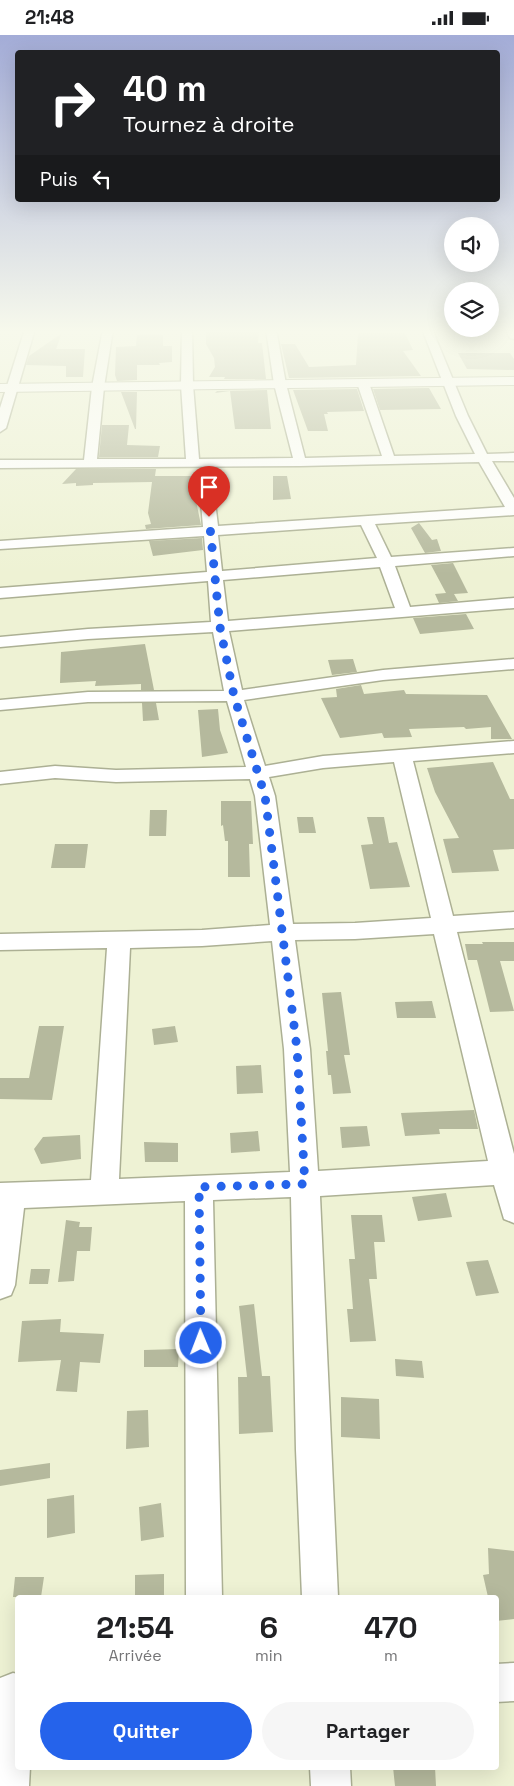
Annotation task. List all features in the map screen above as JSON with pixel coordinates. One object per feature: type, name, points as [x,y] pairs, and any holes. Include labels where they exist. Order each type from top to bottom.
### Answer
[{"type":"street","points":[[0,428],[3,411]]},
{"type":"street","points":[[90,463],[96,411]]},
{"type":"street","points":[[189,411],[192,463]]},
{"type":"street","points":[[287,411],[300,462]]},
{"type":"street","points":[[372,411],[389,459]]},
{"type":"street","points":[[0,545],[514,510],[483,458],[461,411]]},
{"type":"street","points":[[0,464],[300,462],[514,457]]},
{"type":"street","points":[[208,502],[220,627],[234,696],[265,796],[297,1049],[305,1184],[312,1441],[320,1595]]},
{"type":"street","points":[[366,520],[386,562],[404,611]]},
{"type":"street","points":[[0,593],[514,552]]},
{"type":"street","points":[[0,642],[88,634],[220,627],[514,603]]},
{"type":"street","points":[[0,705],[88,697],[234,696],[382,675],[514,663]]},
{"type":"street","points":[[0,778],[55,772],[116,776],[257,773],[323,762],[514,747]]},
{"type":"street","points":[[402,756],[443,925],[510,1172],[514,1210]]},
{"type":"street","points":[[0,942],[118,940],[282,932],[354,931],[514,920]]},
{"type":"street","points":[[104,1191],[118,940]]},
{"type":"street","points":[[0,1285],[6,1196],[305,1184],[510,1172]]},
{"type":"street","points":[[199,1187],[204,1595]]},
{"type":"street","points":[[499,1683],[514,1683]]},
{"type":"street","points":[[9,1786],[10,1692]]},
{"type":"street","points":[[330,1770],[331,1786]]},
{"type":"building","points":[[128,411],[136,411],[135,429]]},
{"type":"building","points":[[233,411],[269,411],[271,429],[235,429]]},
{"type":"building","points":[[301,411],[364,411],[327,412],[328,414],[324,414],[328,431],[308,431]]},
{"type":"building","points":[[102,425],[129,425],[127,445],[160,446],[158,457],[99,457]]},
{"type":"building","points":[[76,469],[156,469],[155,476],[200,476],[198,496],[195,496],[201,525],[146,529],[145,525],[151,524],[148,513],[152,482],[93,483],[93,485],[76,486],[76,483],[62,484]]},
{"type":"building","points":[[273,476],[287,476],[291,499],[273,500]]},
{"type":"building","points":[[419,523],[432,540],[437,539],[441,551],[425,553],[411,528]]},
{"type":"building","points":[[202,538],[203,550],[153,556],[149,541]]},
{"type":"building","points":[[453,563],[468,593],[454,594],[458,601],[439,603],[435,594],[446,593],[431,565]]},
{"type":"building","points":[[466,614],[474,629],[420,634],[413,618]]},
{"type":"building","points":[[145,644],[154,690],[141,690],[141,684],[95,686],[96,681],[60,683],[61,652]]},
{"type":"building","points":[[353,659],[357,672],[332,675],[328,660]]},
{"type":"building","points":[[361,685],[364,694],[404,690],[406,694],[487,695],[512,739],[491,739],[491,727],[409,729],[412,737],[384,738],[382,733],[340,738],[321,698],[337,697],[336,689]]},
{"type":"building","points":[[142,703],[156,703],[159,720],[143,721]]},
{"type":"building","points":[[218,709],[220,730],[228,753],[202,757],[198,710]]},
{"type":"building","points":[[493,762],[510,799],[514,799],[514,849],[493,850],[499,871],[452,873],[443,839],[459,838],[435,792],[427,768]]},
{"type":"building","points":[[221,801],[251,801],[253,844],[249,844],[250,877],[228,877],[228,841],[225,841],[223,825],[221,826]]},
{"type":"building","points":[[150,810],[167,810],[166,836],[149,836]]},
{"type":"building","points":[[297,817],[313,817],[316,833],[299,833]]},
{"type":"building","points":[[367,817],[384,817],[389,843],[397,842],[410,887],[370,889],[361,845],[373,844]]},
{"type":"building","points":[[55,844],[88,844],[85,868],[51,868]]},
{"type":"building","points":[[482,942],[514,942],[514,961],[500,961],[514,1011],[490,1012],[477,960],[468,960],[465,944],[483,944]]},
{"type":"building","points":[[341,992],[350,1055],[344,1055],[351,1093],[333,1094],[331,1075],[328,1075],[326,1051],[328,1051],[322,993]]},
{"type":"building","points":[[432,1001],[436,1018],[397,1018],[395,1002]]},
{"type":"building","points":[[39,1026],[64,1026],[52,1100],[0,1099],[0,1078],[29,1078]]},
{"type":"building","points":[[175,1026],[178,1042],[154,1045],[152,1029]]},
{"type":"building","points":[[261,1065],[263,1093],[237,1094],[236,1066]]},
{"type":"building","points":[[474,1110],[478,1129],[439,1129],[440,1134],[405,1136],[401,1113]]},
{"type":"building","points":[[367,1126],[370,1146],[342,1148],[340,1127]]},
{"type":"building","points":[[258,1131],[260,1151],[231,1153],[230,1133]]},
{"type":"building","points":[[80,1135],[81,1159],[41,1164],[34,1149],[43,1137]]},
{"type":"building","points":[[144,1142],[178,1143],[178,1162],[145,1162]]},
{"type":"building","points":[[446,1193],[452,1217],[418,1221],[412,1197]]},
{"type":"building","points":[[351,1215],[382,1215],[385,1242],[374,1242],[377,1279],[369,1279],[376,1341],[350,1342],[347,1309],[353,1309],[349,1259],[355,1259]]},
{"type":"building","points":[[66,1220],[80,1222],[79,1227],[92,1227],[90,1251],[77,1251],[74,1281],[58,1282]]},
{"type":"building","points":[[488,1260],[499,1293],[476,1296],[466,1262]]},
{"type":"building","points":[[31,1269],[50,1269],[48,1284],[29,1284]]},
{"type":"building","points":[[254,1304],[262,1376],[270,1376],[273,1432],[239,1434],[238,1377],[247,1377],[239,1306]]},
{"type":"building","points":[[61,1319],[60,1332],[104,1334],[100,1363],[80,1362],[77,1392],[56,1391],[61,1360],[18,1362],[22,1321]]},
{"type":"building","points":[[179,1349],[178,1367],[144,1367],[144,1350]]},
{"type":"building","points":[[395,1359],[422,1361],[424,1378],[396,1376]]},
{"type":"building","points":[[341,1397],[379,1399],[380,1439],[341,1437]]},
{"type":"building","points":[[148,1410],[149,1447],[126,1449],[127,1411]]},
{"type":"building","points":[[50,1463],[50,1478],[0,1486],[0,1470]]},
{"type":"building","points":[[74,1495],[75,1533],[47,1538],[47,1499]]},
{"type":"building","points":[[161,1503],[164,1537],[141,1541],[139,1507]]},
{"type":"building","points":[[488,1548],[514,1551],[514,1619],[499,1621],[499,1595],[488,1595],[483,1575],[489,1574]]},
{"type":"building","points":[[164,1574],[164,1595],[135,1595],[135,1575]]},
{"type":"building","points":[[15,1577],[44,1577],[41,1595],[15,1595],[13,1597]]},
{"type":"building","points":[[393,1770],[435,1770],[436,1786],[395,1786]]},
{"type":"route","points":[[201,1343],[199,1187],[305,1184],[297,1049],[265,796],[234,696],[220,627],[209,517]]}]
